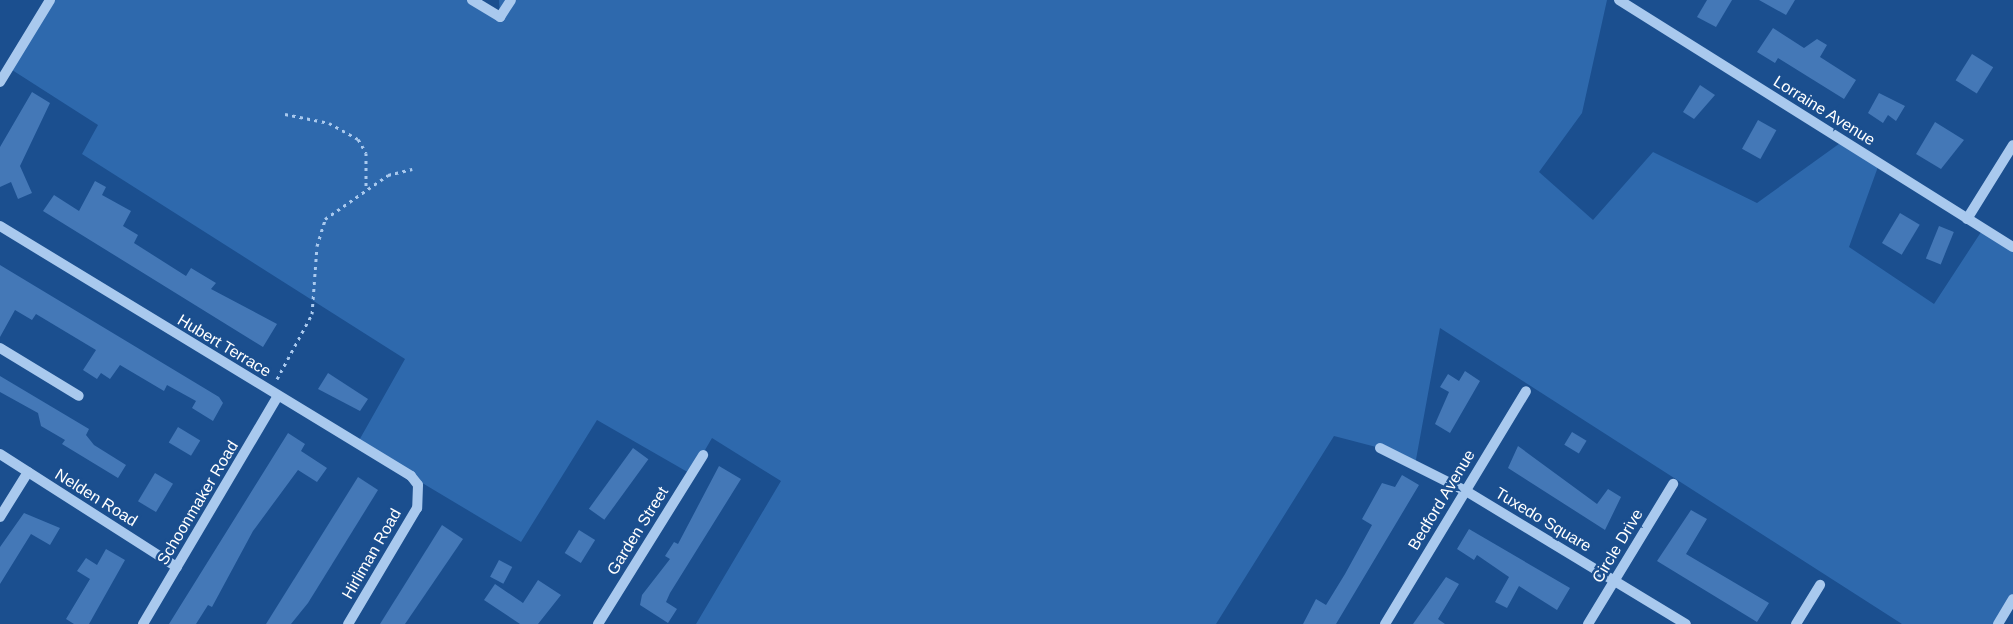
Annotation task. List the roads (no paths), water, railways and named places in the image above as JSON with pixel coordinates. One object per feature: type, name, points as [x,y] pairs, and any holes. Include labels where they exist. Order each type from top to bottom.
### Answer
[{"type":"street","points":[[0,82],[50,0]]},
{"type":"street","points":[[472,0],[500,18],[511,0]]},
{"type":"street","name":"Lorraine Avenue","points":[[1619,0],[2013,247]]},
{"type":"street","points":[[1967,219],[2013,145]]},
{"type":"street","name":"Hubert Terrace","points":[[0,226],[411,476],[420,499]]},
{"type":"street","points":[[0,348],[79,396]]},
{"type":"street","name":"Bedford Avenue","points":[[1385,624],[1526,391]]},
{"type":"street","name":"Schoonmaker Road","points":[[143,624],[274,394]]},
{"type":"street","name":"Tuxedo Square","points":[[1380,448],[1466,491],[1686,624]]},
{"type":"street","name":"Nelden Road","points":[[0,454],[177,567]]},
{"type":"street","name":"Garden Street","points":[[603,622],[703,454]]},
{"type":"street","points":[[0,517],[28,472]]},
{"type":"street","name":"Circle Drive","points":[[1588,624],[1673,484]]},
{"type":"street","name":"Hirliman Road","points":[[348,624],[420,499]]},
{"type":"street","points":[[1796,624],[1820,585]]},
{"type":"street","points":[[1998,624],[2010,611],[2013,599]]}]
